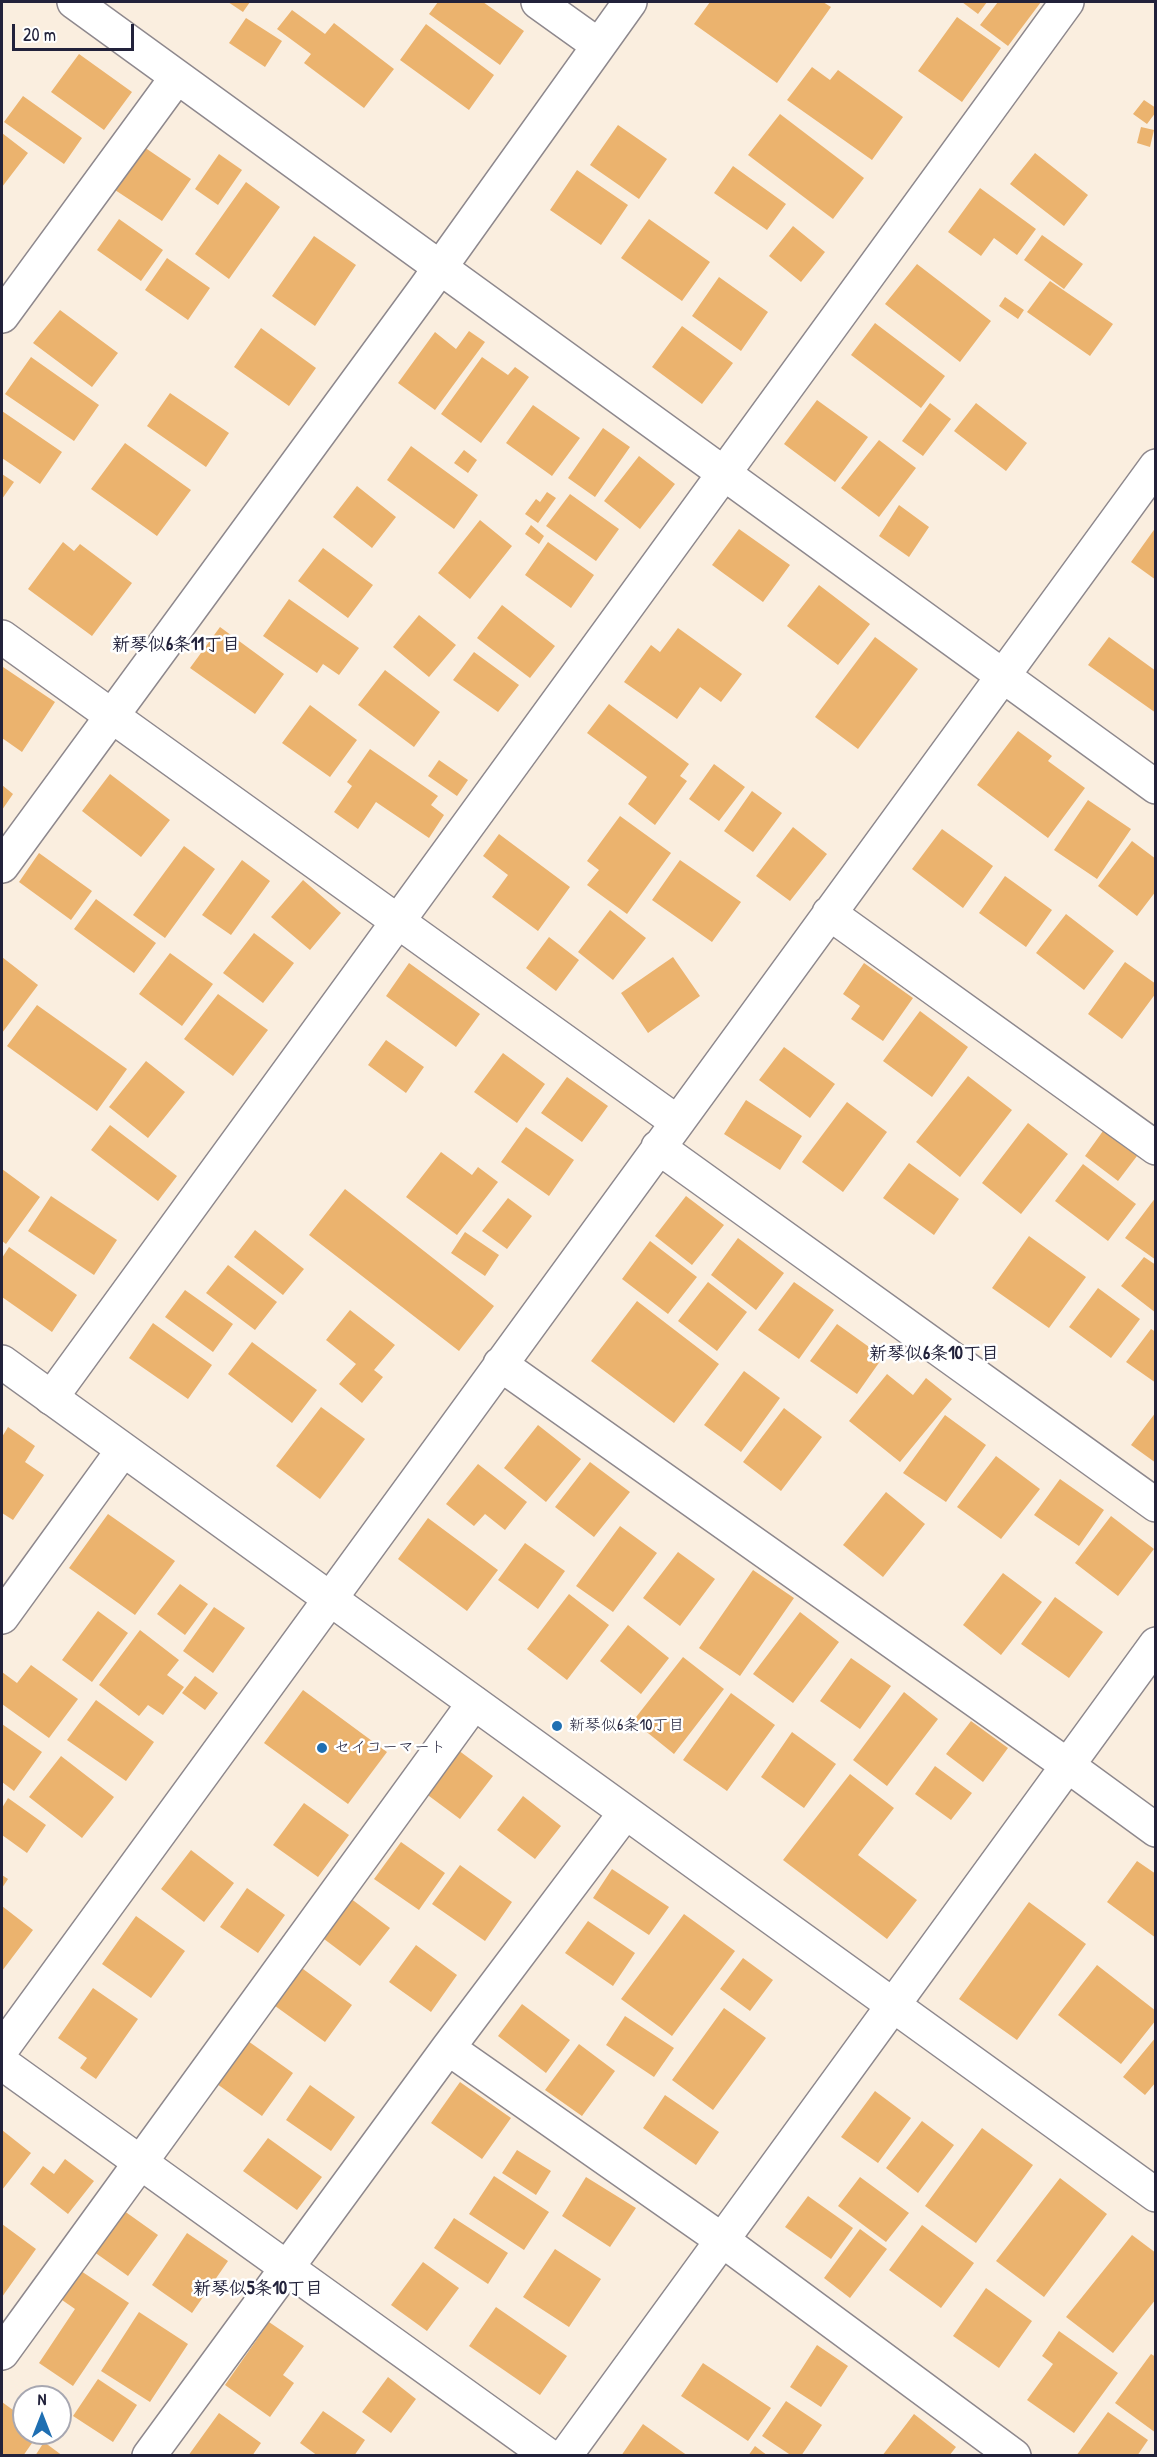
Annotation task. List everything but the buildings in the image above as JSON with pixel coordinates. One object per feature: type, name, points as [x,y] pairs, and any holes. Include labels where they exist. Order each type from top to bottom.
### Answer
[{"type":"street","points":[[74,2],[1155,787]]},
{"type":"street","points":[[538,2],[598,45]]},
{"type":"street","points":[[2,866],[440,267],[630,2]]},
{"type":"street","points":[[51,1398],[1067,2]]},
{"type":"street","points":[[2,316],[177,77]]},
{"type":"street","points":[[2,2049],[1155,466]]},
{"type":"street","points":[[2,637],[397,922],[667,1135],[1155,1505]]},
{"type":"street","points":[[829,913],[1155,1148]]},
{"type":"street","points":[[2,1362],[1155,2195]]},
{"type":"street","points":[[500,1364],[1067,1765],[1155,1830]]},
{"type":"street","points":[[2,1617],[123,1450]]},
{"type":"street","points":[[565,2456],[1155,1644]]},
{"type":"street","points":[[2,2353],[474,1703]]},
{"type":"street","points":[[149,2456],[285,2268],[625,1813]]},
{"type":"street","points":[[448,2048],[722,2240],[1014,2456]]},
{"type":"street","points":[[2,2062],[549,2456]]},
{"type":"place","name":"新琴似6条10丁目","points":[[557,1726]]},
{"type":"place","name":"セイコーマート","points":[[322,1748]]},
{"type":"district","name":"新琴似6条11丁目","points":[[176,645]]},
{"type":"district","name":"新琴似6条10丁目","points":[[934,1354]]},
{"type":"district","name":"新琴似5条10丁目","points":[[258,2289]]}]
